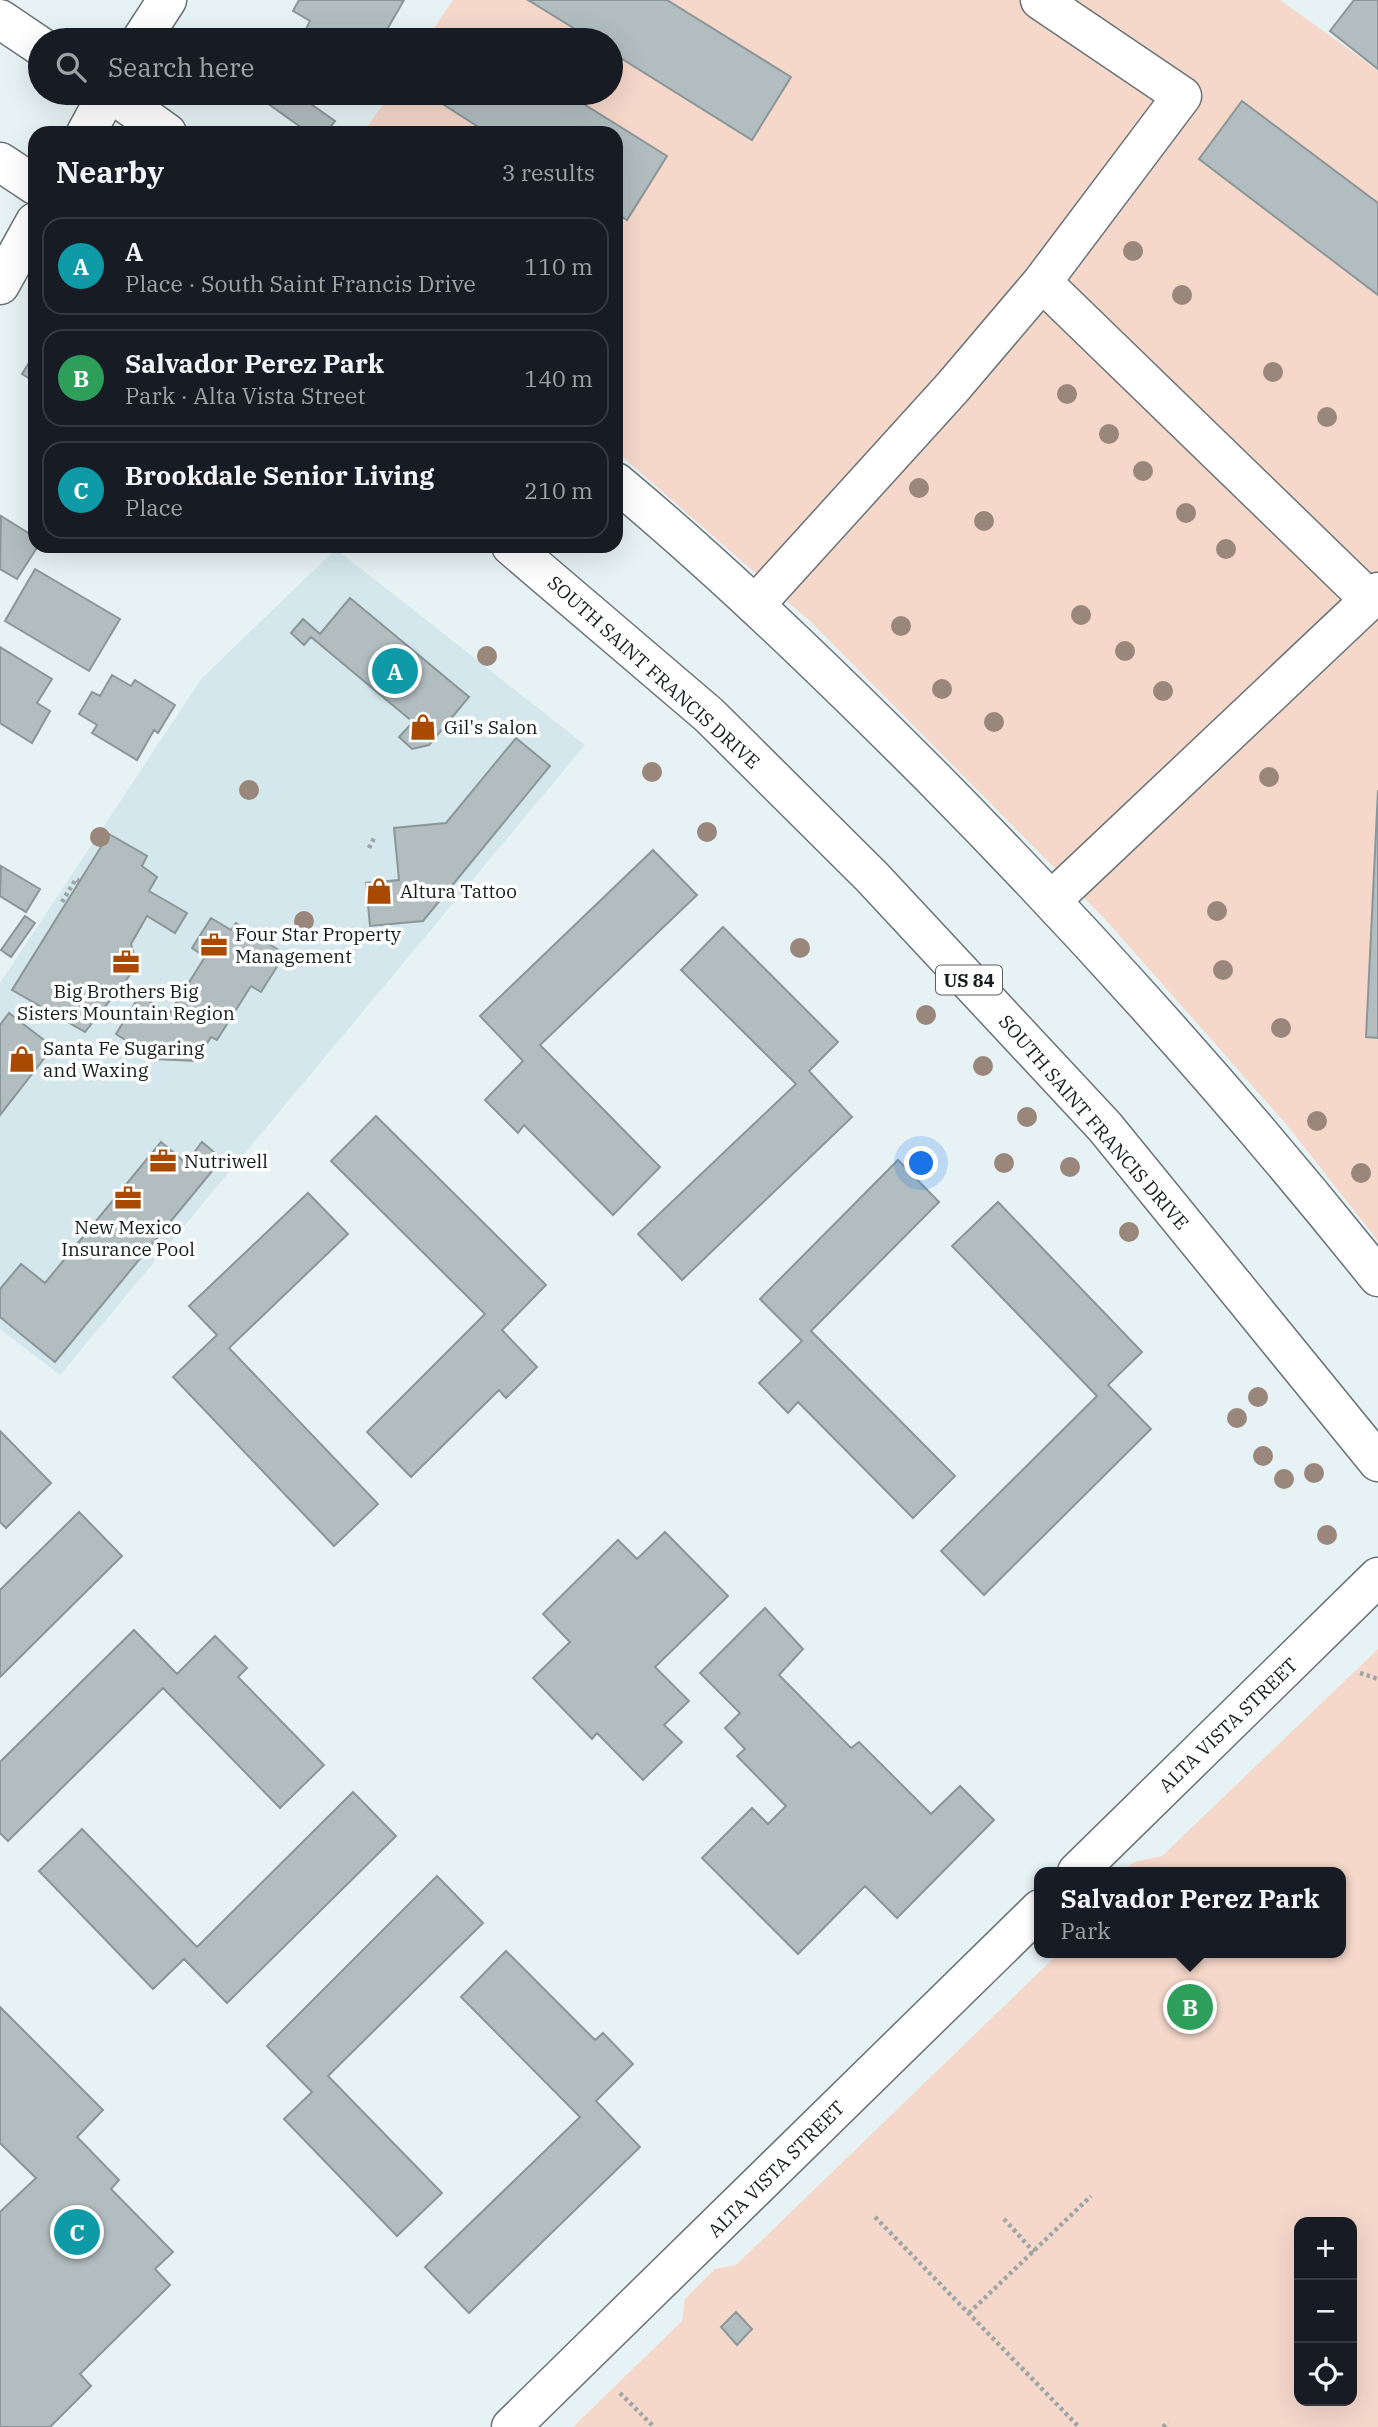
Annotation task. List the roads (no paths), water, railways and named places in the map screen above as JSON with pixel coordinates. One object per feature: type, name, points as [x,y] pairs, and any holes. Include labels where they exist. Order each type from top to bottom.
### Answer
[{"type":"main road","points":[[149,28],[167,0]]},
{"type":"main road","points":[[755,606],[952,388],[1041,282],[1182,96],[1040,0]]},
{"type":"main road","points":[[0,19],[28,38]]},
{"type":"main road","points":[[90,126],[102,105]]},
{"type":"main road","points":[[126,105],[157,126]]},
{"type":"main road","points":[[0,162],[28,180]]},
{"type":"main road","points":[[0,285],[28,235]]},
{"type":"main road","points":[[1041,282],[1374,596],[1053,900]]},
{"type":"main road","points":[[623,488],[809,653],[1053,900],[1206,1069],[1378,1277]]},
{"type":"main road","name":"SOUTH SAINT FRANCIS DRIVE","points":[[519,553],[709,715],[947,956],[1105,1127],[1378,1462]]},
{"type":"main road","name":"ALTA VISTA STREET","points":[[1082,1867],[1378,1577]]},
{"type":"main road","name":"ALTA VISTA STREET","points":[[511,2427],[1034,1915]]},
{"type":"place","name":"A","points":[[395,671]]},
{"type":"place","name":"Gil's Salon","points":[[423,727]]},
{"type":"place","name":"Altura Tattoo","points":[[379,891]]},
{"type":"place","name":"Four Star Property Management","points":[[214,945]]},
{"type":"place","name":"Big Brothers Big Sisters Mountain Region","points":[[126,962]]},
{"type":"place","name":"Santa Fe Sugaring and Waxing","points":[[22,1059]]},
{"type":"place","name":"Nutriwell","points":[[163,1161]]},
{"type":"place","name":"New Mexico Insurance Pool","points":[[128,1198]]},
{"type":"place","name":"Salvador Perez Park","points":[[1190,2007]]},
{"type":"place","name":"Brookdale Senior Living","points":[[77,2232]]}]
